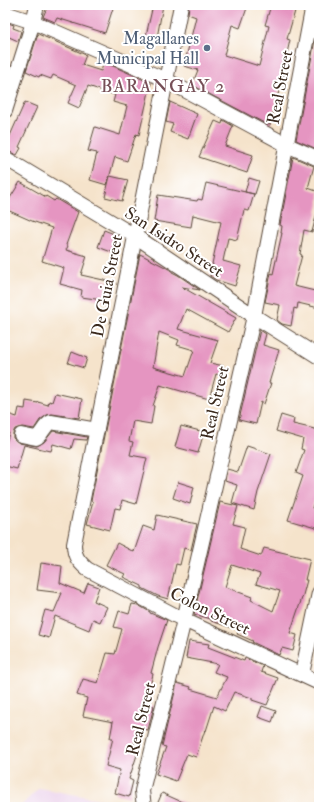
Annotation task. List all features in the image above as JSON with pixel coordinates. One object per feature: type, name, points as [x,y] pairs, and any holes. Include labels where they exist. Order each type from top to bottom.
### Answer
[{"type":"street","points":[[5,112],[37,5]]},
{"type":"street","name":"De Guia Street","points":[[87,569],[78,561],[74,553],[74,544],[181,5]]},
{"type":"street","name":"Real Street","points":[[144,807],[142,791],[184,620],[254,316],[313,5]]},
{"type":"street","points":[[5,13],[33,22],[166,80],[287,145],[319,160]]},
{"type":"street","name":"San Isidro Street","points":[[6,160],[135,236],[254,316],[319,357]]},
{"type":"street","points":[[21,435],[36,438],[40,435],[44,426],[51,422],[96,430]]},
{"type":"street","name":"Colon Street","points":[[87,569],[184,620],[319,683]]},
{"type":"street","points":[[302,674],[319,593]]},
{"type":"shaded area","points":[[39,788],[120,803],[123,807],[20,807]]},
{"type":"building","points":[[48,5],[114,5],[105,33],[57,18],[55,22],[43,17]]},
{"type":"building","points":[[153,5],[163,5],[156,43],[145,40]]},
{"type":"building","points":[[189,5],[248,5],[240,28],[232,25],[224,55],[259,66],[269,26],[265,25],[271,5],[295,11],[287,39],[290,40],[282,75],[285,76],[279,91],[270,125],[192,85],[198,70],[184,66],[196,17],[188,14]]},
{"type":"building","points":[[5,22],[14,25],[13,28],[21,31],[18,41],[9,37],[5,46]]},
{"type":"building","points":[[319,24],[319,150],[296,140]]},
{"type":"building","points":[[38,34],[86,55],[82,65],[101,71],[104,62],[151,83],[139,135],[136,134],[127,161],[115,157],[107,185],[90,180],[97,153],[88,151],[95,127],[120,135],[127,106],[113,102],[115,95],[88,86],[79,108],[68,103],[76,85],[53,75],[51,79],[40,75],[39,77],[26,71]]},
{"type":"building","points":[[25,102],[37,107],[19,147],[21,148],[17,155],[5,150],[5,147]]},
{"type":"building","points":[[170,102],[197,114],[188,139],[170,132],[173,124],[166,122]]},
{"type":"building","points":[[223,120],[233,126],[225,146],[253,155],[247,173],[199,157],[215,121],[222,124]]},
{"type":"building","points":[[293,157],[314,166],[308,188],[319,192],[319,205],[312,232],[304,230],[300,254],[302,255],[294,286],[319,292],[319,308],[298,303],[297,309],[294,308],[291,326],[282,324],[277,320],[280,305],[265,302],[282,233],[282,226],[280,225]]},
{"type":"building","points":[[110,176],[128,180],[122,201],[105,197]]},
{"type":"building","points":[[249,178],[259,181],[249,211],[244,210],[237,240],[228,238],[223,261],[241,266],[235,286],[216,280],[210,276],[221,222],[193,215],[191,227],[154,221],[158,195],[197,201],[198,199],[202,200],[206,183],[245,192]]},
{"type":"building","points":[[20,182],[54,201],[56,199],[78,212],[66,245],[68,246],[66,250],[87,256],[81,275],[108,281],[103,300],[81,297],[82,290],[60,284],[64,268],[42,261],[52,228],[5,209],[5,206]]},
{"type":"building","points":[[104,230],[119,236],[114,253],[98,247]]},
{"type":"building","points":[[140,254],[172,271],[200,290],[182,287],[236,318],[228,332],[186,309],[178,329],[218,340],[210,363],[224,366],[222,376],[216,374],[209,399],[160,385],[153,406],[151,424],[133,421],[129,441],[133,442],[130,455],[147,458],[136,504],[122,500],[120,509],[115,508],[110,530],[87,524],[93,502],[91,501]],"holes":[[[159,332],[179,340],[177,345],[194,350],[185,376],[153,367]]]},
{"type":"building","points":[[260,330],[266,334],[263,345],[279,350],[269,383],[271,383],[264,404],[261,402],[256,424],[239,420]]},
{"type":"building","points":[[72,352],[87,358],[84,368],[68,363]]},
{"type":"building","points":[[55,393],[82,399],[79,418],[52,414],[47,415],[40,420],[34,429],[22,427],[15,429],[13,438],[19,443],[37,446],[44,442],[53,431],[87,437],[86,440],[74,439],[71,449],[53,444],[51,451],[24,445],[17,469],[5,466],[5,447],[9,433],[5,432],[5,413],[17,417],[19,408],[25,409],[26,401],[48,405],[49,401],[52,402]]},
{"type":"building","points":[[281,415],[294,419],[293,424],[319,430],[319,487],[312,508],[319,510],[319,529],[288,520],[303,476],[296,473],[304,450],[301,449],[303,439],[276,431]]},
{"type":"building","points":[[181,426],[204,432],[198,453],[175,447]]},
{"type":"building","points":[[247,446],[271,454],[258,492],[254,510],[232,503],[237,485],[225,481],[227,469],[238,472]]},
{"type":"building","points":[[178,482],[194,487],[190,504],[173,498]]},
{"type":"building","points":[[220,502],[238,506],[233,524],[245,527],[240,549],[261,556],[264,548],[310,559],[303,595],[290,633],[297,635],[293,651],[282,648],[279,655],[237,634],[239,630],[194,614]],"holes":[[[232,565],[260,574],[256,584],[280,591],[273,611],[251,600],[252,597],[225,587]]]},
{"type":"building","points":[[157,515],[197,524],[191,550],[184,548],[180,565],[176,564],[168,599],[142,588],[142,586],[123,577],[125,574],[106,565],[117,543],[134,552],[143,526],[154,530]]},
{"type":"building","points":[[41,563],[62,566],[60,583],[84,593],[88,583],[99,587],[94,601],[107,607],[100,622],[93,619],[89,630],[55,616],[49,638],[38,635],[45,610],[54,612],[62,593],[37,590]]},
{"type":"building","points":[[132,604],[138,605],[150,613],[167,620],[151,673],[153,674],[146,704],[154,706],[148,730],[137,728],[133,751],[138,752],[129,779],[133,781],[129,797],[115,793],[120,770],[106,766],[113,738],[110,738],[113,722],[83,716],[87,698],[77,695],[83,679],[98,683],[107,653],[115,654],[122,629],[114,627],[119,611],[129,614]]},
{"type":"building","points":[[189,641],[209,644],[208,647],[244,661],[245,658],[263,666],[261,672],[278,678],[267,705],[234,692],[225,711],[214,706],[196,757],[187,754],[176,781],[156,774],[166,747],[162,746],[177,683],[191,687],[190,689],[217,697],[227,677],[214,672],[218,664],[186,658]]},
{"type":"building","points":[[262,706],[276,711],[272,722],[258,717]]},
{"type":"building","points":[[162,793],[193,807],[156,807]]},
{"type":"place","name":"Magallanes Municipal Hall","points":[[207,48]]},
{"type":"district","name":"BARANGAY 2","points":[[163,86]]}]
